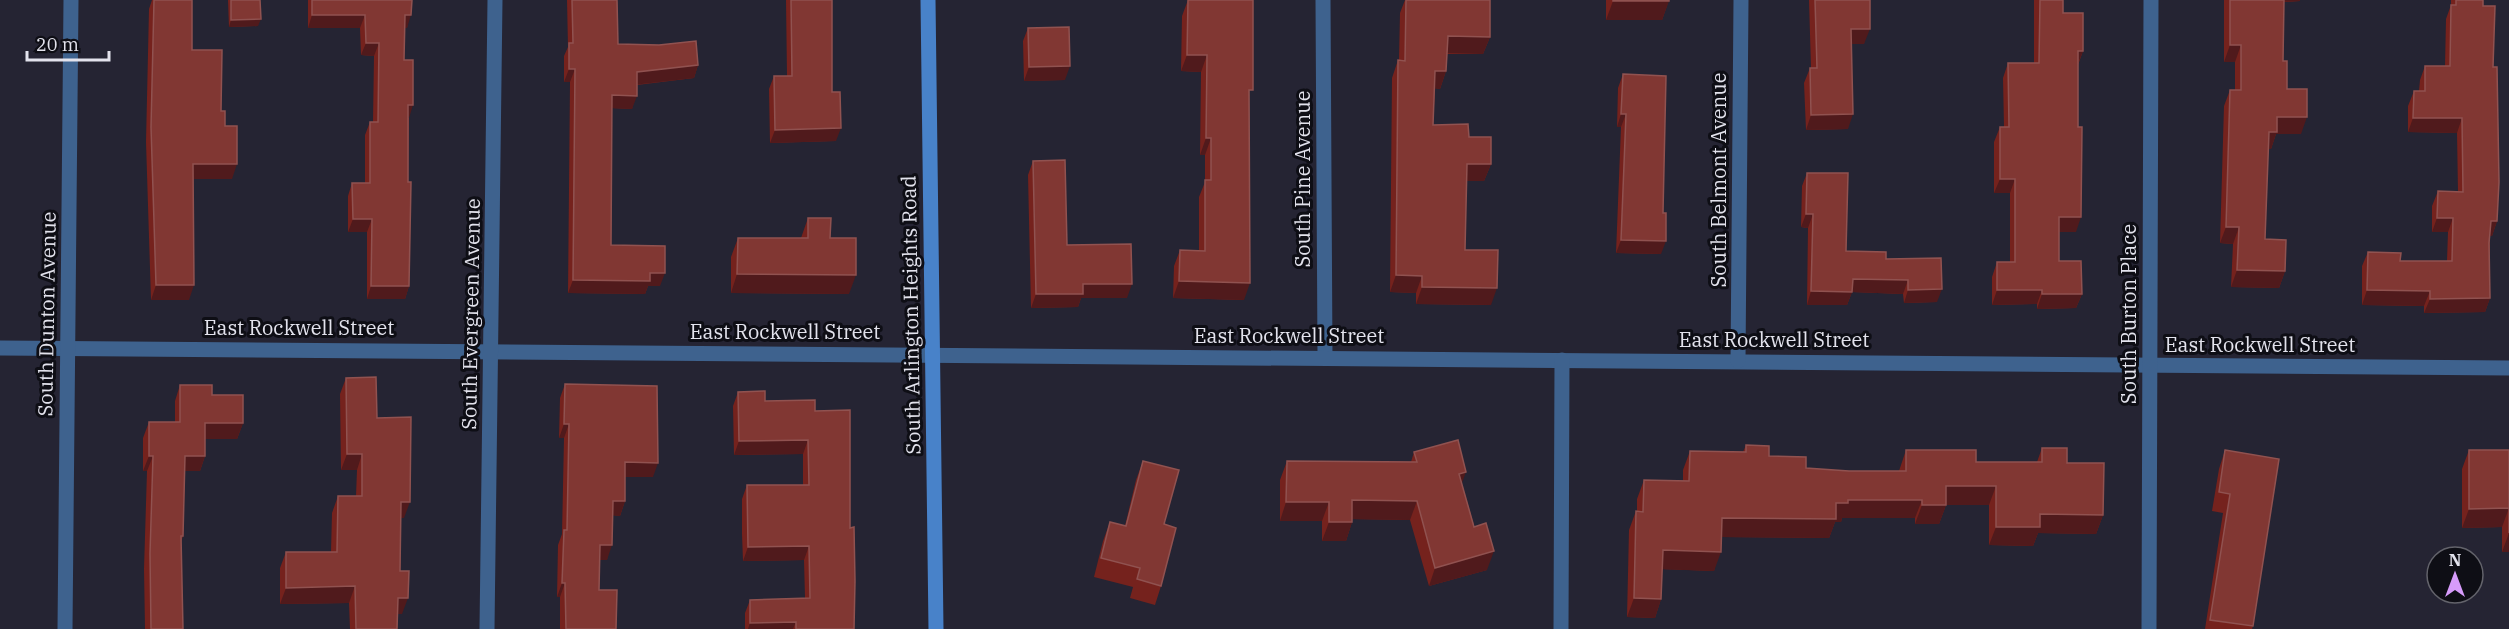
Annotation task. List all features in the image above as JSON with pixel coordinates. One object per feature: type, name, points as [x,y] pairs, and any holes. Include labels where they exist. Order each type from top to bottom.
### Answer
[{"type":"main road","name":"South Arlington Heights Road","points":[[928,0],[936,629]]},
{"type":"street","name":"South Dunton Avenue","points":[[65,629],[71,0]]},
{"type":"street","name":"South Evergreen Avenue","points":[[487,629],[495,0]]},
{"type":"street","name":"South Pine Avenue","points":[[1323,0],[1325,357]]},
{"type":"street","name":"South Belmont Avenue","points":[[1738,361],[1741,0]]},
{"type":"street","name":"South Burton Place","points":[[2149,629],[2151,0]]},
{"type":"street","name":"East Rockwell Street","points":[[0,348],[2509,368]]},
{"type":"street","points":[[1561,629],[1562,360]]},
{"type":"building","points":[[154,0],[192,0],[192,50],[222,50],[221,111],[225,111],[225,126],[237,126],[237,164],[193,164],[194,285],[156,285],[151,127]]},
{"type":"building","points":[[231,0],[260,0],[261,19],[231,20]]},
{"type":"building","points":[[312,0],[412,0],[411,15],[405,15],[404,60],[413,60],[413,105],[408,105],[408,182],[411,182],[409,286],[371,286],[372,219],[353,219],[352,183],[370,183],[370,122],[378,122],[379,43],[366,43],[365,15],[312,15]]},
{"type":"building","points":[[572,0],[617,0],[618,44],[659,45],[696,41],[698,65],[637,72],[637,96],[612,95],[611,245],[665,246],[665,273],[650,273],[650,281],[573,280],[575,69],[569,69],[569,43],[573,43]]},
{"type":"building","points":[[791,0],[832,0],[832,92],[840,92],[841,128],[775,130],[774,76],[792,76]]},
{"type":"building","points":[[1188,0],[1253,0],[1253,90],[1249,90],[1250,283],[1179,281],[1180,250],[1205,251],[1205,180],[1211,180],[1211,138],[1206,138],[1207,55],[1187,55]]},
{"type":"building","points":[[1406,0],[1490,0],[1490,37],[1448,36],[1446,71],[1435,71],[1433,125],[1468,124],[1469,137],[1491,137],[1491,164],[1467,164],[1465,250],[1498,250],[1497,288],[1422,287],[1422,276],[1396,275],[1398,60],[1405,61]]},
{"type":"building","points":[[1669,0],[1669,1],[1613,1]]},
{"type":"building","points":[[1815,0],[1870,0],[1870,29],[1851,29],[1853,114],[1811,115],[1810,68],[1817,68]]},
{"type":"building","points":[[2040,0],[2063,0],[2063,13],[2083,13],[2083,51],[2078,51],[2078,127],[2082,127],[2081,217],[2059,217],[2059,261],[2081,261],[2082,294],[2042,294],[2042,290],[1997,290],[1997,262],[2015,262],[2015,179],[2000,179],[2000,127],[2009,127],[2008,63],[2039,63]]},
{"type":"building","points":[[2230,0],[2284,0],[2283,61],[2287,61],[2287,89],[2307,89],[2307,117],[2277,117],[2277,132],[2269,132],[2265,239],[2286,240],[2285,271],[2237,270],[2239,227],[2226,227],[2230,90],[2241,90],[2241,45],[2230,45]]},
{"type":"building","points":[[2456,0],[2483,0],[2483,6],[2495,6],[2493,67],[2497,67],[2499,182],[2497,221],[2491,221],[2489,243],[2490,298],[2430,299],[2430,291],[2367,290],[2368,252],[2401,253],[2400,261],[2452,261],[2453,218],[2437,218],[2438,191],[2463,192],[2462,118],[2413,118],[2414,91],[2425,91],[2425,66],[2450,66],[2451,5],[2456,5]]},
{"type":"building","points":[[1069,27],[1070,66],[1029,67],[1028,28]]},
{"type":"building","points":[[1623,74],[1666,76],[1663,213],[1666,213],[1666,241],[1621,240],[1626,114],[1621,114]]},
{"type":"building","points":[[1065,160],[1067,245],[1131,244],[1132,284],[1083,284],[1083,294],[1036,294],[1033,161]]},
{"type":"building","points":[[1807,173],[1848,173],[1846,251],[1886,252],[1886,259],[1941,258],[1942,289],[1908,290],[1908,280],[1853,279],[1852,292],[1811,291],[1813,214],[1806,214]]},
{"type":"building","points":[[808,218],[831,218],[830,238],[856,238],[856,275],[737,274],[738,238],[808,238]]},
{"type":"building","points":[[376,377],[377,418],[411,417],[410,502],[401,502],[400,571],[409,571],[408,598],[398,598],[397,629],[356,629],[355,586],[286,588],[286,552],[337,552],[338,496],[362,496],[362,454],[347,454],[346,378]]},
{"type":"building","points":[[565,384],[657,386],[658,463],[625,462],[625,501],[613,501],[612,545],[600,545],[599,590],[617,590],[616,629],[566,629],[565,583],[562,583],[564,530],[567,530],[569,424],[564,424]]},
{"type":"building","points":[[180,385],[212,385],[212,395],[243,395],[243,423],[205,423],[205,456],[185,456],[183,536],[181,536],[183,629],[151,629],[150,554],[153,456],[149,456],[149,422],[180,422]]},
{"type":"building","points":[[765,391],[765,401],[815,400],[815,411],[850,410],[850,528],[854,527],[854,629],[796,629],[796,622],[750,623],[750,600],[810,598],[809,546],[748,547],[747,485],[809,485],[808,440],[739,441],[738,392]]},
{"type":"building","points":[[1458,440],[1466,472],[1459,474],[1474,527],[1486,523],[1494,551],[1435,568],[1417,501],[1352,500],[1352,522],[1329,522],[1329,502],[1286,502],[1287,461],[1417,462],[1414,452]]},
{"type":"building","points":[[1746,445],[1769,446],[1769,456],[1806,457],[1806,468],[1849,471],[1906,471],[1906,450],[1976,450],[1976,462],[2042,462],[2042,448],[2067,448],[2067,463],[2104,463],[2103,515],[2040,514],[2040,527],[1996,527],[1996,486],[1946,486],[1946,505],[1922,505],[1922,500],[1848,500],[1848,503],[1836,503],[1836,519],[1722,518],[1721,552],[1663,550],[1661,599],[1634,598],[1636,511],[1643,512],[1644,480],[1689,481],[1690,451],[1746,452]]},
{"type":"building","points":[[2225,450],[2279,459],[2253,626],[2210,620],[2230,494],[2219,492]]},
{"type":"building","points":[[2469,450],[2509,450],[2509,508],[2469,509]]},
{"type":"building","points":[[1143,461],[1179,470],[1164,524],[1176,528],[1161,586],[1137,579],[1140,568],[1101,558],[1110,522],[1126,526]]}]
